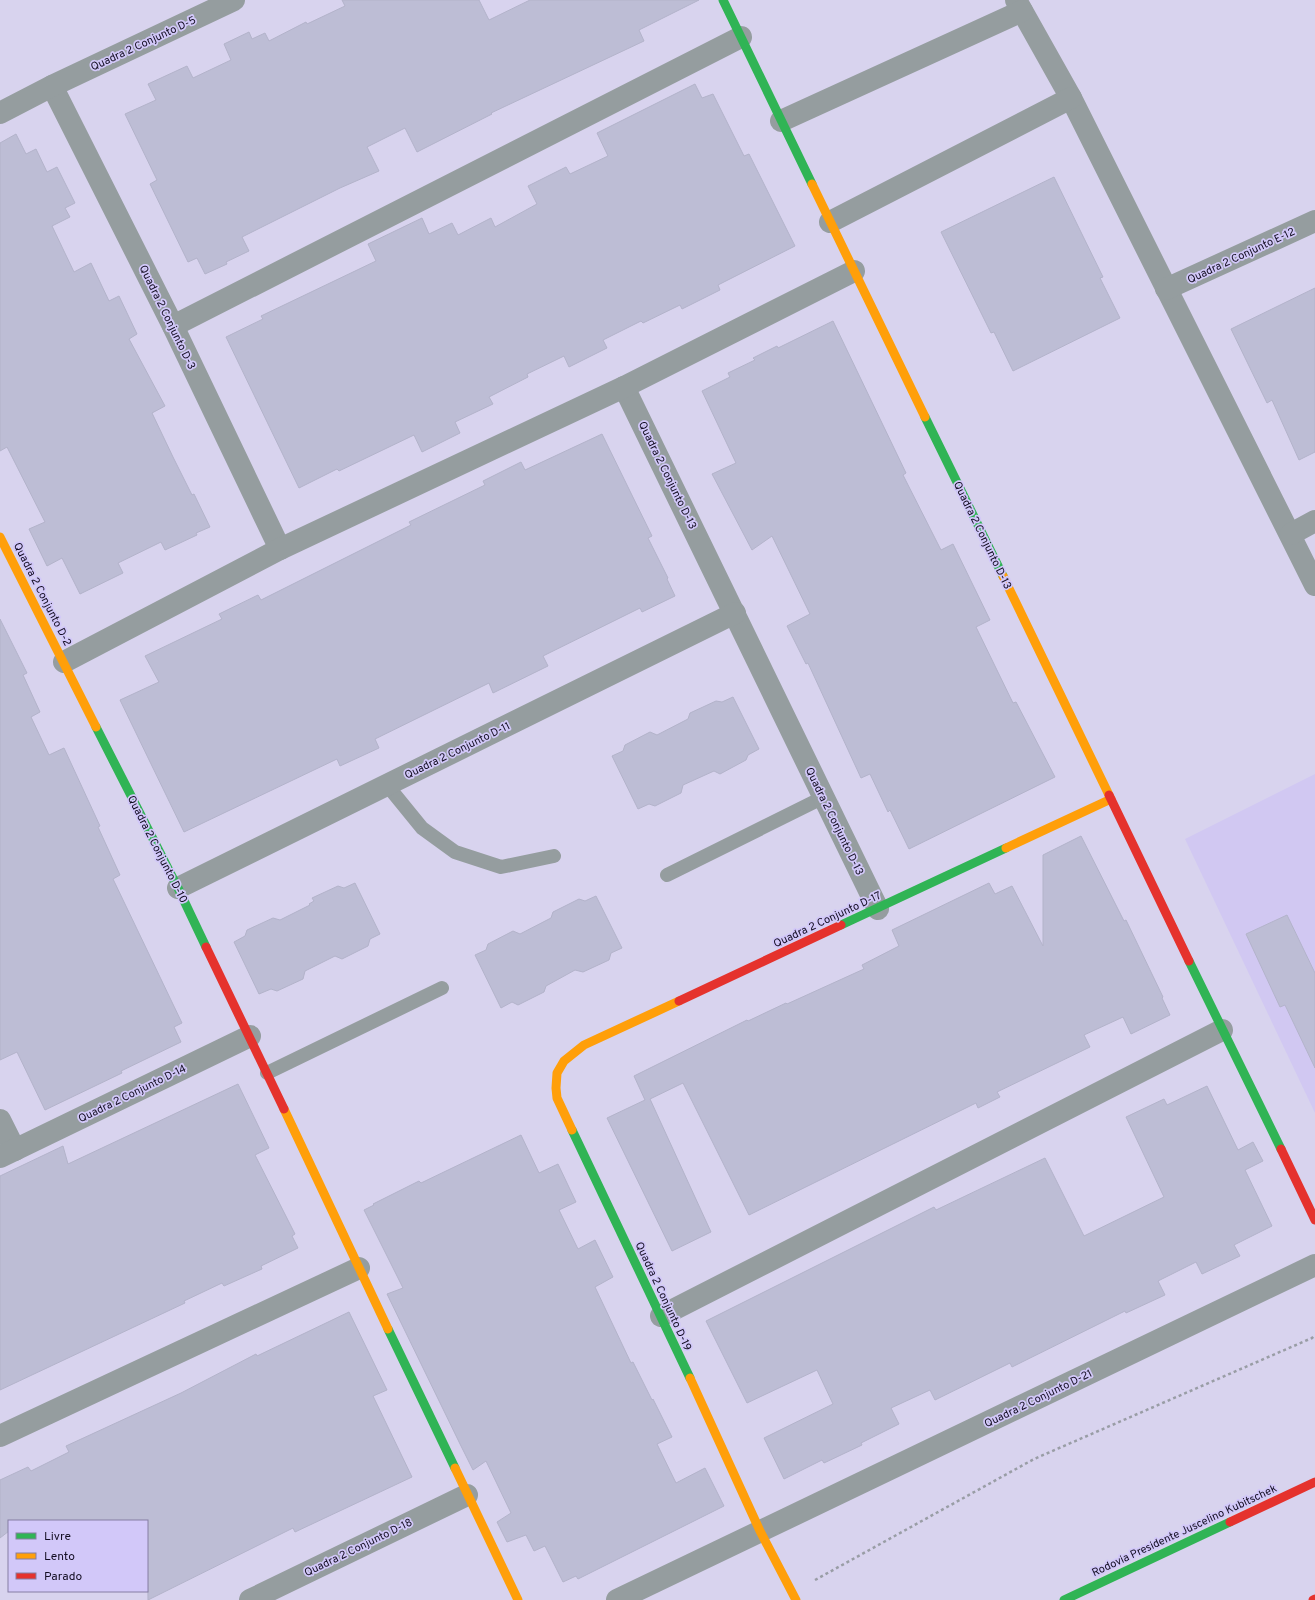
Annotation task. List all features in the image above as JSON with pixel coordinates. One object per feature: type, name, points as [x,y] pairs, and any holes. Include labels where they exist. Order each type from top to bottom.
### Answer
[{"type":"main road","name":"Quadra 2 Conjunto D-13","points":[[722,0],[1315,1220]]},
{"type":"main road","name":"Quadra 2 Conjunto D-2","points":[[0,537],[64,662]]},
{"type":"main road","name":"Quadra 2 Conjunto D-10","points":[[64,662],[178,888],[250,1036],[359,1268]]},
{"type":"main road","name":"Quadra 2 Conjunto D-17","points":[[558,1069],[570,1056],[584,1045],[1111,799]]},
{"type":"main road","name":"Quadra 2 Conjunto D-19","points":[[558,1069],[554,1083],[557,1098],[661,1316],[760,1531],[794,1596]]},
{"type":"main road","points":[[359,1268],[466,1495],[518,1600]]},
{"type":"main road","name":"Rodovia Presidente Juscelino Kubitschek","points":[[1064,1600],[1315,1482]]},
{"type":"street","name":"Quadra 2 Conjunto D-5","points":[[0,113],[52,86],[234,0]]},
{"type":"street","points":[[781,121],[1019,6],[1071,98],[1315,584]]},
{"type":"street","points":[[173,326],[740,37]]},
{"type":"street","name":"Quadra 2 Conjunto D-3","points":[[52,86],[173,326],[280,549]]},
{"type":"street","points":[[830,222],[1071,98]]},
{"type":"street","name":"Quadra 2 Conjunto E-12","points":[[1166,289],[1315,221]]},
{"type":"street","points":[[64,662],[280,549],[624,387],[854,271]]},
{"type":"street","name":"Quadra 2 Conjunto D-13","points":[[624,387],[878,909]]},
{"type":"street","points":[[1291,534],[1315,521]]},
{"type":"street","name":"Quadra 2 Conjunto D-11","points":[[178,888],[735,613]]},
{"type":"street","points":[[661,1316],[1222,1030]]},
{"type":"street","name":"Quadra 2 Conjunto D-14","points":[[7,1154],[250,1036]]},
{"type":"street","points":[[0,1120],[7,1154]]},
{"type":"street","name":"Quadra 2 Conjunto D-21","points":[[617,1600],[1315,1266]]},
{"type":"street","points":[[0,1436],[359,1268]]},
{"type":"street","name":"Quadra 2 Conjunto D-18","points":[[250,1600],[466,1495]]},
{"type":"lane","points":[[387,785],[422,828],[455,852],[501,867],[554,856]]},
{"type":"lane","points":[[667,875],[824,797]]},
{"type":"lane","points":[[267,1073],[442,988]]},
{"type":"path","points":[[794,1596],[1034,1459],[1312,1338],[1315,1335]]},
{"type":"shaded area","points":[[1315,774],[1315,1113],[1185,839]]},
{"type":"building","points":[[342,0],[479,0],[489,20],[530,0],[699,0],[639,30],[644,41],[491,113],[492,114],[417,152],[405,128],[367,147],[379,171],[340,188],[242,237],[249,251],[226,262],[227,264],[205,274],[197,258],[188,262],[150,184],[157,180],[125,114],[156,100],[148,84],[187,66],[193,78],[231,60],[224,44],[249,32],[252,39],[265,33],[269,41],[306,22],[307,24],[345,6]]},
{"type":"building","points":[[695,84],[702,98],[713,94],[744,156],[749,154],[795,246],[718,285],[720,290],[682,309],[680,305],[643,323],[641,321],[603,340],[607,348],[569,367],[564,356],[527,374],[528,377],[489,397],[493,404],[455,422],[460,433],[422,452],[414,435],[339,471],[337,469],[299,488],[226,337],[263,319],[261,316],[376,261],[368,244],[422,218],[429,234],[452,223],[458,235],[491,218],[495,227],[537,204],[528,186],[566,167],[570,174],[608,156],[597,133]]},
{"type":"building","points":[[16,134],[26,154],[36,149],[47,172],[57,167],[75,203],[65,208],[70,217],[52,226],[74,272],[91,263],[109,301],[119,296],[137,334],[129,339],[165,406],[152,413],[192,495],[194,494],[210,527],[196,533],[197,535],[165,550],[161,542],[118,563],[123,573],[80,594],[62,558],[47,566],[29,529],[45,522],[7,447],[0,451],[0,143]]},
{"type":"building","points":[[1054,177],[1103,277],[1100,278],[1120,318],[1013,371],[994,332],[991,333],[941,232]]},
{"type":"building","points":[[1315,288],[1315,452],[1299,460],[1272,400],[1267,403],[1231,329]]},
{"type":"building","points":[[833,321],[906,473],[903,475],[941,550],[953,544],[990,620],[976,627],[1013,703],[1016,702],[1055,777],[909,849],[890,810],[888,812],[870,774],[861,778],[808,663],[806,664],[787,626],[810,614],[772,536],[752,550],[712,474],[736,463],[702,391],[730,377],[728,373],[755,360],[753,358],[777,346],[778,348]]},
{"type":"building","points":[[602,434],[652,536],[648,538],[668,578],[667,579],[675,596],[642,612],[640,608],[543,656],[548,666],[493,693],[489,683],[375,739],[379,748],[340,766],[337,759],[184,832],[120,700],[159,682],[145,656],[222,619],[219,614],[258,595],[261,600],[411,525],[409,522],[485,485],[483,481],[521,462],[525,470]]},
{"type":"building","points":[[0,619],[27,673],[23,675],[40,712],[31,717],[49,755],[64,748],[100,826],[98,827],[120,875],[113,879],[182,1023],[174,1027],[181,1042],[121,1071],[122,1073],[45,1110],[17,1052],[0,1060]]},
{"type":"building","points":[[733,697],[759,749],[748,755],[746,760],[720,774],[714,771],[683,785],[681,793],[655,806],[649,804],[638,809],[612,756],[623,751],[625,745],[650,732],[657,735],[688,719],[690,713],[716,701],[722,702]]},
{"type":"building","points":[[1081,836],[1124,921],[1126,920],[1163,997],[1162,998],[1170,1015],[1131,1034],[1123,1017],[1084,1035],[1090,1047],[997,1092],[1000,1097],[978,1108],[976,1103],[749,1215],[683,1083],[650,1099],[711,1232],[672,1251],[607,1118],[645,1100],[634,1076],[747,1020],[748,1021],[786,1003],[787,1004],[864,969],[862,965],[899,946],[892,930],[989,883],[995,894],[1012,886],[1043,946],[1043,855]]},
{"type":"building","points":[[355,883],[380,934],[370,939],[368,946],[342,959],[335,956],[305,971],[303,979],[277,991],[271,989],[259,994],[234,942],[245,936],[247,930],[273,918],[280,920],[310,905],[309,904],[314,901],[312,898],[338,886],[344,888]]},
{"type":"building","points":[[596,896],[622,948],[611,953],[609,960],[583,972],[575,970],[546,986],[544,992],[518,1005],[512,1002],[501,1008],[475,955],[486,950],[488,944],[513,931],[520,934],[551,918],[553,912],[579,899],[585,901]]},
{"type":"building","points":[[1287,915],[1315,973],[1315,1068],[1285,1005],[1280,1007],[1246,934]]},
{"type":"building","points":[[238,1084],[269,1148],[255,1155],[295,1234],[292,1236],[298,1248],[261,1266],[262,1269],[224,1286],[222,1283],[184,1301],[185,1303],[0,1390],[0,1176],[63,1146],[68,1164]]},
{"type":"building","points":[[1207,1086],[1238,1150],[1253,1142],[1263,1161],[1245,1170],[1272,1226],[1234,1245],[1240,1256],[1202,1274],[1196,1262],[1158,1281],[1165,1295],[1126,1313],[1125,1311],[1012,1367],[1010,1363],[935,1400],[930,1390],[891,1408],[899,1424],[861,1443],[862,1445],[824,1463],[822,1460],[784,1479],[764,1438],[833,1404],[817,1370],[747,1403],[706,1321],[934,1207],[936,1210],[1045,1158],[1084,1236],[1164,1197],[1126,1117],[1164,1099],[1167,1105]]},
{"type":"building","points":[[521,1135],[539,1173],[558,1164],[576,1202],[559,1210],[578,1249],[595,1240],[613,1277],[595,1287],[631,1363],[633,1362],[672,1437],[657,1444],[676,1483],[705,1468],[724,1506],[578,1579],[576,1576],[563,1582],[545,1546],[534,1551],[526,1535],[507,1542],[497,1522],[511,1513],[486,1461],[473,1470],[387,1294],[403,1288],[364,1210],[419,1181],[421,1183]]},
{"type":"building","points":[[349,1312],[387,1390],[373,1396],[412,1477],[295,1532],[293,1528],[148,1600],[148,1520],[8,1520],[8,1532],[0,1538],[0,1480],[28,1467],[31,1471],[69,1452],[66,1446],[181,1393],[256,1354],[257,1356]]},
{"type":"traffic: fast","points":[[723,0],[812,184]]},
{"type":"traffic: fast","points":[[925,417],[1003,576]]},
{"type":"traffic: fast","points":[[96,727],[178,888],[206,947]]},
{"type":"traffic: fast","points":[[841,925],[1006,848]]},
{"type":"traffic: fast","points":[[1189,961],[1281,1149]]},
{"type":"traffic: fast","points":[[572,1130],[690,1378]]},
{"type":"traffic: fast","points":[[388,1329],[455,1468]]},
{"type":"traffic: fast","points":[[1064,1600],[1230,1522]]},
{"type":"traffic: slow","points":[[812,184],[925,417]]},
{"type":"traffic: slow","points":[[0,537],[96,727]]},
{"type":"traffic: slow","points":[[1003,576],[1109,795]]},
{"type":"traffic: slow","points":[[1006,848],[1111,799]]},
{"type":"traffic: slow","points":[[572,1130],[557,1098],[557,1073],[564,1061],[584,1045],[679,1001]]},
{"type":"traffic: slow","points":[[284,1109],[388,1329]]},
{"type":"traffic: slow","points":[[690,1378],[760,1531],[796,1600]]},
{"type":"traffic: slow","points":[[455,1468],[518,1600]]},
{"type":"traffic: jam","points":[[1109,795],[1189,961]]},
{"type":"traffic: jam","points":[[679,1001],[841,925]]},
{"type":"traffic: jam","points":[[206,947],[284,1109]]},
{"type":"traffic: jam","points":[[1281,1149],[1315,1220]]},
{"type":"traffic: jam","points":[[1230,1522],[1315,1482]]}]
